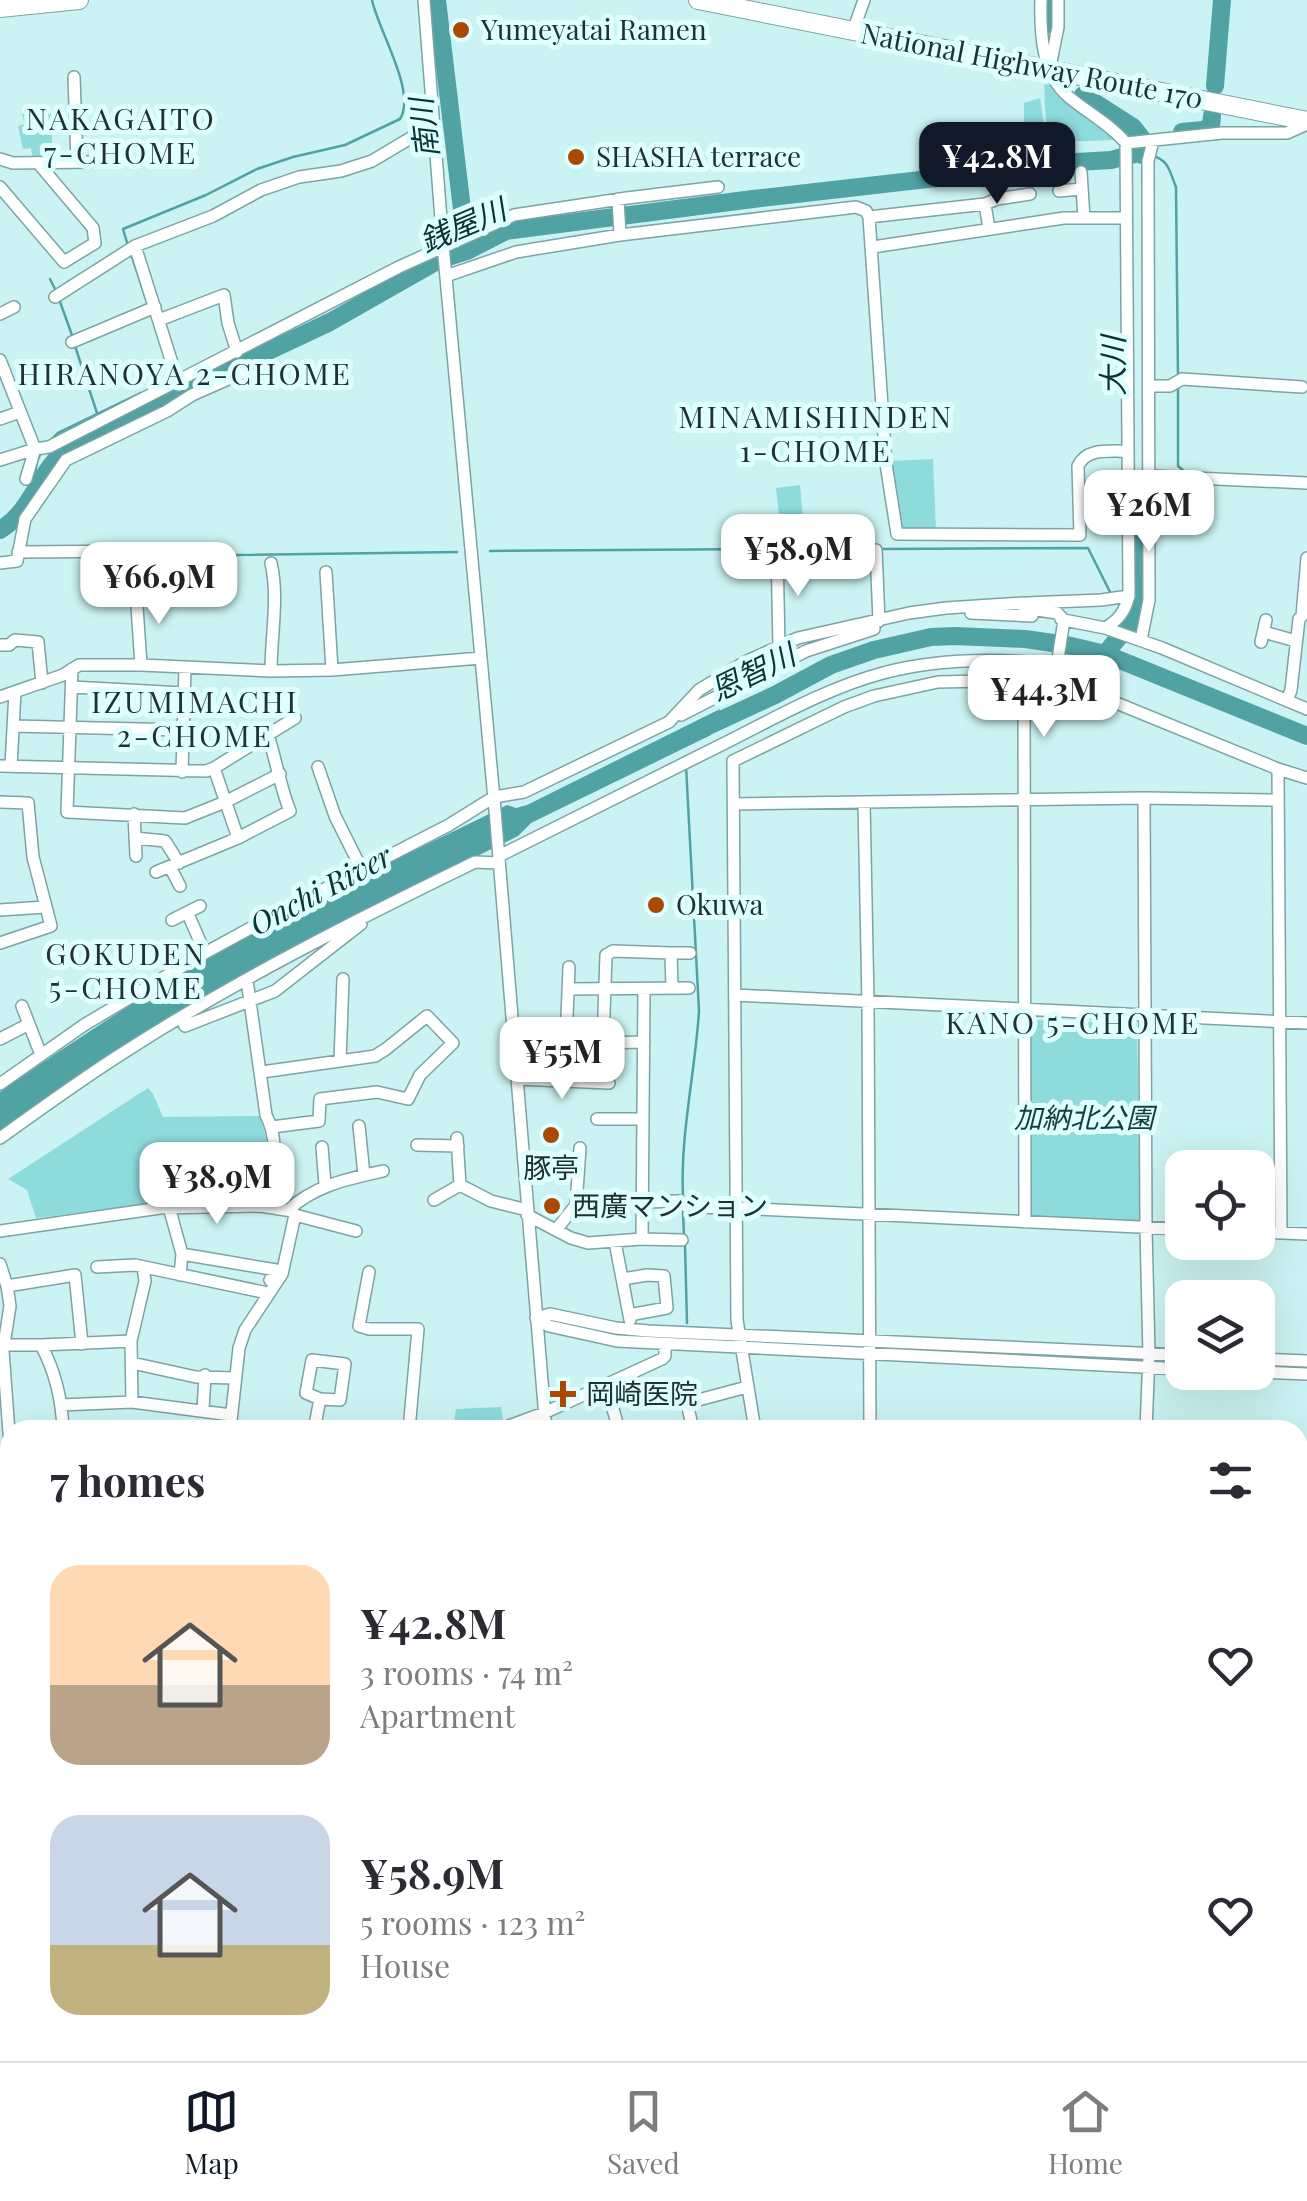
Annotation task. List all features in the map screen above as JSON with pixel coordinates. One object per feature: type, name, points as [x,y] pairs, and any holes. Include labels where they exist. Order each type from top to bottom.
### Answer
[{"type":"highway","points":[[0,8],[79,0]]},
{"type":"highway","name":"National Highway Route 170","points":[[698,0],[1307,122]]},
{"type":"street","points":[[424,0],[545,1420]]},
{"type":"street","points":[[854,31],[864,0]]},
{"type":"street","points":[[1041,0],[1040,27],[1056,84],[1116,131],[1127,148],[1129,596],[1117,621],[1105,628]]},
{"type":"street","points":[[1050,71],[1058,27],[1058,0]]},
{"type":"street","points":[[74,77],[77,162]]},
{"type":"street","points":[[1127,148],[1151,141],[1222,133],[1287,133],[1307,122]]},
{"type":"street","points":[[58,295],[131,248],[214,216],[261,190],[298,177],[372,162],[434,124]]},
{"type":"street","points":[[1142,640],[1148,600],[1151,141]]},
{"type":"street","points":[[1,156],[13,163],[92,162]]},
{"type":"street","points":[[0,186],[64,262],[95,242],[93,228],[38,163]]},
{"type":"street","points":[[1081,172],[1084,218]]},
{"type":"street","points":[[0,460],[42,448],[444,253],[514,215],[718,188]]},
{"type":"street","points":[[1059,191],[1082,189]]},
{"type":"street","points":[[869,217],[986,204],[997,198],[1030,194]]},
{"type":"street","points":[[618,199],[620,234]]},
{"type":"street","points":[[986,204],[989,228]]},
{"type":"street","points":[[446,276],[516,252],[620,234],[856,207],[869,217],[873,246],[886,464],[898,534],[1080,535],[1078,466],[1082,457],[1128,451]]},
{"type":"street","points":[[873,246],[1064,218],[1126,218]]},
{"type":"street","points":[[131,248],[182,400]]},
{"type":"street","points":[[74,341],[153,312],[224,295],[228,324],[238,352]]},
{"type":"street","points":[[0,314],[14,308]]},
{"type":"street","points":[[1,364],[20,412],[42,448]]},
{"type":"street","points":[[17,556],[25,519],[66,460],[253,368]]},
{"type":"street","points":[[1150,386],[1178,382],[1302,387]]},
{"type":"street","points":[[0,398],[13,394]]},
{"type":"street","points":[[0,418],[20,412]]},
{"type":"street","points":[[26,479],[42,448]]},
{"type":"street","points":[[1150,476],[1307,484]]},
{"type":"street","points":[[19,501],[30,512]]},
{"type":"street","points":[[876,550],[880,621]]},
{"type":"street","points":[[0,562],[17,556],[150,552]]},
{"type":"street","points":[[777,552],[779,646]]},
{"type":"street","points":[[1287,701],[1302,616],[1307,558]]},
{"type":"street","points":[[271,671],[275,578],[272,563]]},
{"type":"street","points":[[326,572],[332,670]]},
{"type":"street","points":[[136,592],[141,664]]},
{"type":"street","points":[[669,722],[699,690],[745,662],[798,638],[946,608],[1129,596]]},
{"type":"street","points":[[0,1138],[181,1017],[360,918],[476,862],[499,857],[845,685],[884,673],[946,662],[1019,661],[1057,666],[1064,620],[1057,612],[1024,608],[1023,602]]},
{"type":"street","points":[[0,1084],[84,1026],[205,953],[361,868],[669,722],[806,652],[872,630],[937,616],[973,613],[1064,620],[1142,640],[1307,709]]},
{"type":"street","points":[[1264,631],[1296,641]]},
{"type":"street","points":[[0,644],[9,645],[14,640],[38,642],[42,683]]},
{"type":"street","points":[[0,696],[42,683],[79,665],[332,670],[481,658]]},
{"type":"street","points":[[182,772],[185,668]]},
{"type":"street","points":[[72,669],[68,812],[185,818],[280,774]]},
{"type":"street","points":[[1024,680],[1026,1222]]},
{"type":"street","points":[[754,1420],[739,1341],[733,761],[874,696],[938,682],[1024,680],[1109,700],[1307,778]]},
{"type":"street","points":[[72,687],[184,693]]},
{"type":"street","points":[[15,692],[5,766],[206,771],[295,718]]},
{"type":"street","points":[[13,726],[182,730]]},
{"type":"street","points":[[156,872],[238,838],[290,811],[268,734]]},
{"type":"street","points":[[318,766],[335,816],[361,868]]},
{"type":"street","points":[[214,768],[238,838]]},
{"type":"street","points":[[1278,769],[1281,1234]]},
{"type":"street","points":[[1144,798],[1146,1420]]},
{"type":"street","points":[[734,804],[1278,800]]},
{"type":"street","points":[[0,802],[28,803],[33,858],[51,926],[0,943]]},
{"type":"street","points":[[864,802],[870,1420]]},
{"type":"street","points":[[134,814],[136,856]]},
{"type":"street","points":[[135,838],[165,840],[180,886]]},
{"type":"street","points":[[172,920],[200,906]]},
{"type":"street","points":[[0,910],[45,908]]},
{"type":"street","points":[[188,914],[205,953]]},
{"type":"street","points":[[181,1017],[186,1026],[274,991],[361,924],[360,918]]},
{"type":"street","points":[[603,1042],[606,955],[613,951],[690,953]]},
{"type":"street","points":[[671,953],[672,988]]},
{"type":"street","points":[[566,1044],[568,968]]},
{"type":"street","points":[[340,1061],[343,979]]},
{"type":"street","points":[[247,980],[266,1115],[275,1146],[274,1168],[260,1206]]},
{"type":"street","points":[[568,989],[689,988]]},
{"type":"street","points":[[642,1239],[644,989]]},
{"type":"street","points":[[735,996],[1307,1023]]},
{"type":"street","points":[[22,1006],[41,1055]]},
{"type":"street","points":[[262,1072],[374,1056],[427,1016],[453,1043],[420,1075],[408,1100],[377,1092],[320,1099],[319,1121],[272,1127]]},
{"type":"street","points":[[0,1039],[29,1024]]},
{"type":"street","points":[[514,1038],[550,1044],[644,1042]]},
{"type":"street","points":[[517,1079],[609,1083]]},
{"type":"street","points":[[596,1119],[643,1119]]},
{"type":"street","points":[[359,1126],[364,1175]]},
{"type":"street","points":[[418,1145],[457,1142],[460,1185]]},
{"type":"street","points":[[322,1146],[325,1185]]},
{"type":"street","points":[[556,1230],[576,1204],[580,1148]]},
{"type":"street","points":[[231,1420],[244,1330],[282,1274],[292,1212],[302,1198],[325,1185],[383,1172]]},
{"type":"street","points":[[460,1185],[491,1201],[527,1212],[570,1238],[588,1243],[682,1240]]},
{"type":"street","points":[[434,1200],[460,1185]]},
{"type":"street","points":[[643,1202],[1165,1229]]},
{"type":"street","points":[[0,1231],[169,1207],[260,1206],[356,1231]]},
{"type":"street","points":[[169,1207],[182,1254],[180,1275]]},
{"type":"street","points":[[1275,1233],[1307,1234]]},
{"type":"street","points":[[616,1242],[632,1329]]},
{"type":"street","points":[[182,1254],[276,1270],[249,1313],[253,1317]]},
{"type":"street","points":[[0,1264],[10,1306],[4,1345],[8,1420]]},
{"type":"street","points":[[97,1266],[134,1264],[263,1292]]},
{"type":"street","points":[[132,1402],[131,1341],[145,1280],[143,1267]]},
{"type":"street","points":[[369,1272],[359,1326],[418,1329],[410,1420]]},
{"type":"street","points":[[7,1286],[74,1275],[82,1344]]},
{"type":"street","points":[[623,1279],[664,1276],[667,1308],[629,1315]]},
{"type":"street","points":[[536,1318],[550,1314],[632,1329],[739,1341],[1165,1365]]},
{"type":"street","points":[[536,1318],[570,1332],[617,1341],[739,1341]]},
{"type":"street","points":[[4,1345],[131,1341]]},
{"type":"street","points":[[524,1420],[662,1359],[665,1344]]},
{"type":"street","points":[[41,1345],[50,1361],[62,1420]]},
{"type":"street","points":[[1149,1361],[1165,1358]]},
{"type":"street","points":[[1275,1359],[1307,1361]]},
{"type":"street","points":[[132,1363],[196,1376],[236,1378]]},
{"type":"street","points":[[1275,1373],[1307,1374]]},
{"type":"street","points":[[203,1410],[206,1376]]},
{"type":"street","points":[[606,1385],[617,1420]]},
{"type":"street","points":[[690,1420],[687,1403],[747,1387]]},
{"type":"street","points":[[316,1420],[320,1398]]},
{"type":"street","points":[[60,1405],[132,1402],[232,1414]]},
{"type":"green space","points":[[1044,84],[1051,85],[1059,97],[1114,140],[1054,137],[1047,123]]},
{"type":"green space","points":[[1040,98],[1047,144],[1056,146],[1057,158],[1019,161],[1014,126],[1024,124],[1024,103]]},
{"type":"green space","points":[[22,114],[52,114],[52,159],[33,159],[31,148],[23,149],[18,126],[25,124]]},
{"type":"green space","points":[[933,459],[936,530],[907,531],[901,526],[890,461]]},
{"type":"green space","points":[[800,485],[804,532],[781,534],[776,488]]},
{"type":"green space","name":"加納北公園","points":[[1032,1020],[1137,1023],[1140,1218],[1135,1222],[1035,1217],[1030,1212]]},
{"type":"green space","points":[[148,1088],[163,1117],[259,1116],[267,1158],[254,1199],[169,1202],[36,1218],[27,1190],[8,1179]]},
{"type":"green space","points":[[501,1407],[503,1420],[454,1420],[456,1409]]},
{"type":"shaded area","name":"Onchi River","points":[[720,709],[711,735],[531,823],[518,836],[336,925],[213,993],[0,1132],[0,1092],[172,979],[404,855],[507,805],[527,805]]},
{"type":"waterway","points":[[128,246],[123,229],[257,169],[345,145],[400,119],[404,93],[372,0]]},
{"type":"waterway","name":"南川","points":[[437,0],[467,251]]},
{"type":"waterway","name":"大川","points":[[1047,0],[1047,25]]},
{"type":"waterway","points":[[1215,86],[1222,0]]},
{"type":"waterway","name":"大川","points":[[1083,95],[1133,127],[1141,137],[1142,155]]},
{"type":"waterway","points":[[1182,132],[1211,126],[1212,116]]},
{"type":"waterway","name":"銭屋川","points":[[0,530],[21,511],[51,466],[71,446],[165,404],[171,397],[330,322],[439,260],[506,231],[1111,160],[1142,152]]},
{"type":"waterway","points":[[1153,156],[1166,164],[1176,187],[1178,377]]},
{"type":"waterway","points":[[131,254],[146,299]]},
{"type":"waterway","points":[[50,279],[56,291]]},
{"type":"waterway","points":[[59,299],[73,338]]},
{"type":"waterway","points":[[75,346],[97,413]]},
{"type":"waterway","points":[[1178,385],[1178,466],[1186,473]]},
{"type":"waterway","points":[[52,439],[141,393]]},
{"type":"waterway","points":[[40,482],[35,475],[41,453]]},
{"type":"waterway","name":"大川","points":[[1105,654],[1128,626],[1141,599],[1144,506]]},
{"type":"waterway","points":[[883,549],[1088,548],[1111,594]]},
{"type":"waterway","points":[[490,551],[775,549]]},
{"type":"waterway","points":[[783,549],[870,549]]},
{"type":"waterway","points":[[153,556],[457,552]]},
{"type":"waterway","name":"恩智川","points":[[695,732],[831,665],[874,650],[931,637],[955,636],[1025,639],[1105,654],[1307,736]]},
{"type":"waterway","points":[[683,1197],[699,1011],[686,766]]},
{"type":"waterway","points":[[683,1210],[684,1237]]},
{"type":"waterway","points":[[685,1245],[687,1323]]},
{"type":"place","name":"Yumeyatai Ramen","points":[[461,30]]},
{"type":"place","name":"SHASHA terrace","points":[[576,157]]},
{"type":"place","name":"Okuwa","points":[[656,905]]},
{"type":"place","name":"豚亭","points":[[551,1135]]},
{"type":"place","name":"西廣マンション","points":[[552,1206]]},
{"type":"place","name":"岡崎医院","points":[[563,1394]]},
{"type":"district","name":"NAKAGAITO 7-CHOME","points":[[121,137]]},
{"type":"district","name":"HIRANOYA 2-CHOME","points":[[185,375]]},
{"type":"district","name":"MINAMISHINDEN 1-CHOME","points":[[816,435]]},
{"type":"district","name":"IZUMIMACHI 2-CHOME","points":[[195,720]]},
{"type":"district","name":"GOKUDEN 5-CHOME","points":[[126,972]]},
{"type":"district","name":"KANO 5-CHOME","points":[[1073,1024]]}]
